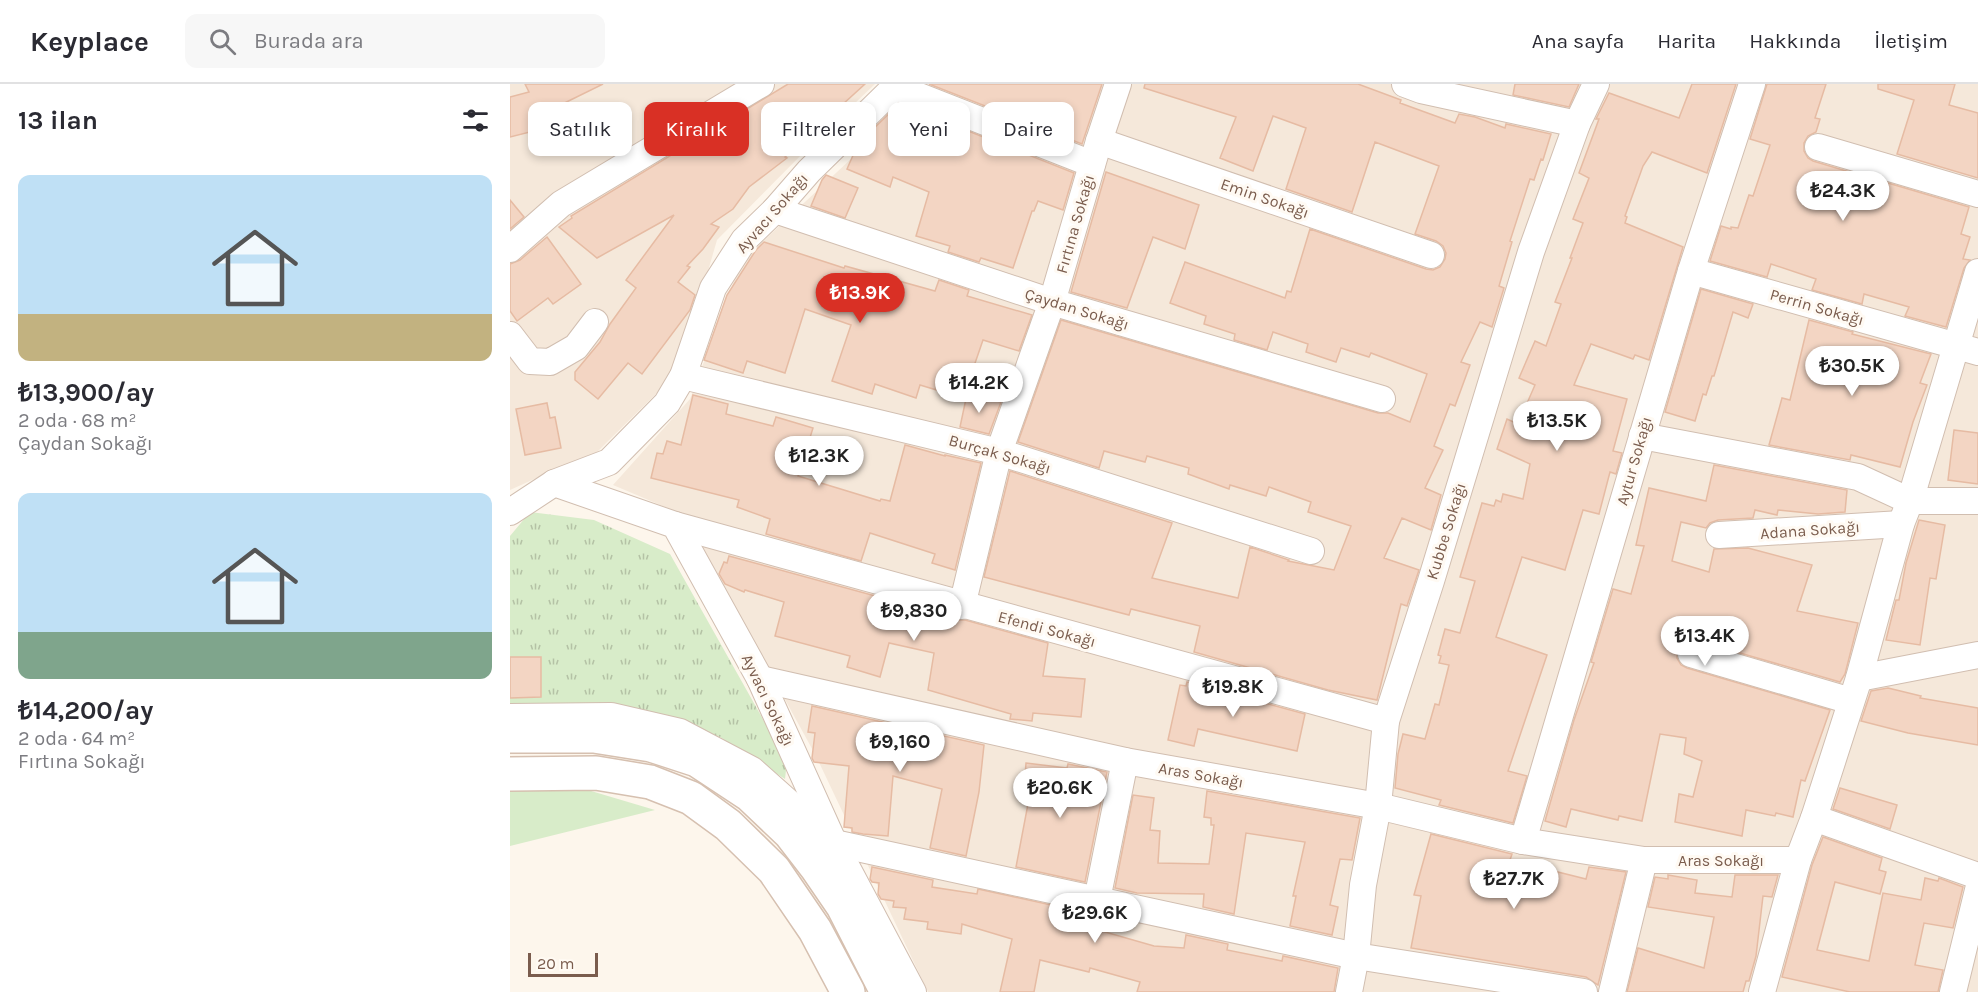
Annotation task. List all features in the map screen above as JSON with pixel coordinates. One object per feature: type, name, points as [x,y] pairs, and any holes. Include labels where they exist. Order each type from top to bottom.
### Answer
[{"type":"main road","points":[[510,736],[594,736],[651,745],[697,760],[750,795],[790,833],[817,868],[843,906],[887,992]]},
{"type":"main road","points":[[510,774],[597,773],[650,782],[691,798],[728,825],[774,870],[815,930],[848,992]]},
{"type":"street","points":[[510,249],[561,204],[761,84]]},
{"type":"street","name":"Fırtına Sokağı","points":[[962,606],[999,452],[1052,302],[1118,84]]},
{"type":"street","points":[[1405,84],[1422,90],[1577,124]]},
{"type":"street","name":"Kubbe Sokağı","points":[[1349,992],[1356,956],[1363,885],[1378,806],[1386,721],[1531,252],[1577,124],[1596,84]]},
{"type":"street","name":"Aytur Sokağı","points":[[1523,841],[1691,271],[1752,84]]},
{"type":"street","name":"Emin Sokağı","points":[[897,86],[1096,153],[1431,255]]},
{"type":"street","name":"Ayvacı Sokağı","points":[[510,512],[554,483],[609,462],[667,403],[683,376],[712,288],[744,240],[775,210],[809,171],[897,86]]},
{"type":"street","points":[[1818,147],[1978,194]]},
{"type":"street","name":"Çaydan Sokağı","points":[[775,210],[1052,302],[1382,399]]},
{"type":"street","name":"Perrin Sokağı","points":[[1691,271],[1967,349]]},
{"type":"street","points":[[1762,992],[1798,860],[1814,818],[1855,690],[1905,513],[1967,349],[1978,272]]},
{"type":"street","points":[[510,335],[530,361],[550,362],[576,347],[595,322]]},
{"type":"street","name":"Burçak Sokağı","points":[[683,376],[999,452],[1311,551]]},
{"type":"street","points":[[1642,436],[1858,477],[1905,513]]},
{"type":"street","points":[[554,483],[675,525]]},
{"type":"street","name":"Adana Sokağı","points":[[1719,535],[1905,513],[1978,501]]},
{"type":"street","name":"Ayvacı Sokağı","points":[[675,525],[760,679],[834,843],[913,992]]},
{"type":"street","name":"Efendi Sokağı","points":[[675,525],[962,606],[1386,721]]},
{"type":"street","points":[[1691,654],[1855,690],[1978,655]]},
{"type":"street","name":"Aras Sokağı","points":[[760,679],[1125,761],[1378,806],[1523,841],[1644,860],[1798,860]]},
{"type":"street","points":[[510,717],[611,716],[680,732],[752,770],[834,843],[1356,956],[1584,992]]},
{"type":"street","points":[[1096,900],[1125,761]]},
{"type":"street","points":[[1814,818],[1978,876]]},
{"type":"street","points":[[1612,992],[1644,860]]},
{"type":"street","points":[[1953,992],[1978,890]]},
{"type":"shaded area","points":[[510,84],[875,84],[856,102],[761,102],[761,156],[800,156],[717,240],[679,371],[589,460],[552,471],[510,490]]},
{"type":"shaded area","points":[[931,84],[1978,84],[1978,992],[928,992],[816,756],[684,515],[613,485],[690,399],[741,262],[854,156],[876,156],[876,136],[888,124],[888,156],[970,156],[970,102],[912,102]]},
{"type":"green space","points":[[530,512],[594,520],[670,554],[787,762],[785,779],[720,737],[611,708],[510,712],[510,536]]},
{"type":"green space","points":[[581,788],[655,810],[510,846],[510,790]]},
{"type":"building","points":[[525,84],[603,84],[566,102],[528,102],[528,132],[510,137],[510,97],[529,92]]},
{"type":"building","points":[[788,84],[865,84],[845,102],[761,102],[761,156],[786,156],[787,158],[749,187],[733,209],[711,224],[719,227],[687,266],[690,267],[678,282],[695,295],[690,310],[642,374],[628,363],[598,399],[575,380],[575,372],[600,342],[636,288],[626,280],[674,215],[597,258],[559,227],[572,218],[571,216],[670,156],[749,156],[749,108]]},
{"type":"building","points":[[929,84],[1102,84],[1082,144],[1074,141],[1074,102],[982,102],[982,105]]},
{"type":"building","points":[[1145,84],[1358,84],[1401,100],[1400,103],[1455,123],[1459,114],[1505,128],[1506,124],[1551,134],[1534,180],[1530,179],[1510,241],[1512,242],[1499,286],[1504,288],[1492,327],[1480,322],[1461,362],[1470,365],[1455,406],[1450,404],[1434,446],[1443,450],[1425,488],[1441,495],[1431,530],[1402,518],[1384,558],[1419,570],[1407,606],[1401,604],[1377,700],[1328,690],[1194,652],[1200,626],[1131,609],[1129,615],[984,577],[1010,471],[1172,523],[1152,578],[1238,598],[1250,547],[1288,561],[1334,570],[1351,526],[1308,512],[1311,502],[1269,487],[1266,496],[1230,485],[1229,489],[1188,474],[1189,468],[1147,456],[1145,462],[1104,451],[1099,468],[1018,442],[1061,320],[1378,413],[1388,413],[1410,422],[1427,374],[1371,353],[1369,357],[1341,348],[1336,362],[1306,352],[1308,344],[1273,332],[1267,350],[1234,340],[1235,334],[1204,324],[1206,316],[1170,303],[1185,262],[1285,298],[1287,291],[1291,292],[1310,229],[1426,269],[1433,270],[1440,267],[1446,253],[1443,246],[1436,241],[1415,234],[1439,166],[1375,142],[1352,212],[1286,189],[1306,128],[1273,116],[1253,171],[1220,158],[1236,117],[1144,88]]},
{"type":"building","points":[[1515,84],[1579,84],[1569,107],[1513,95]]},
{"type":"building","points":[[1692,84],[1736,84],[1707,173],[1652,152],[1643,166],[1625,216],[1627,217],[1625,223],[1683,247],[1649,360],[1635,355],[1633,359],[1591,344],[1574,385],[1627,399],[1613,451],[1622,453],[1616,474],[1610,472],[1599,514],[1583,510],[1565,570],[1522,557],[1496,637],[1547,655],[1508,771],[1527,776],[1513,823],[1439,805],[1441,800],[1395,788],[1398,754],[1403,734],[1425,739],[1435,704],[1439,705],[1449,665],[1439,663],[1441,656],[1438,655],[1445,629],[1460,633],[1475,581],[1460,577],[1482,503],[1494,506],[1496,500],[1501,502],[1503,494],[1523,499],[1530,464],[1497,449],[1507,419],[1518,424],[1535,385],[1519,378],[1535,341],[1546,346],[1561,304],[1555,302],[1583,223],[1573,219],[1589,178],[1579,173],[1599,119],[1596,119],[1609,93],[1679,118]]},
{"type":"building","points":[[1767,84],[1826,84],[1815,118],[1820,119],[1816,132],[1808,136],[1804,143],[1804,151],[1808,158],[1886,187],[1888,183],[1969,207],[1961,234],[1970,237],[1963,259],[1970,260],[1964,268],[1946,327],[1905,316],[1909,307],[1864,294],[1862,304],[1812,290],[1816,279],[1771,264],[1767,277],[1710,261],[1721,226],[1731,229],[1731,227],[1738,228],[1749,195],[1753,196],[1770,145],[1750,139]]},
{"type":"building","points":[[1878,84],[1955,84],[1949,105],[1978,113],[1978,178],[1897,154],[1914,100],[1878,89]]},
{"type":"building","points":[[888,115],[888,156],[970,156],[970,132],[982,137],[982,156],[1031,156],[1074,173],[1063,210],[1038,201],[1032,211],[1013,268],[981,258],[979,262],[948,252],[950,246],[916,236],[929,192],[893,177],[890,187],[847,169],[853,156],[876,156],[876,126]]},
{"type":"building","points":[[1106,172],[1199,205],[1185,249],[1153,237],[1127,308],[1071,292]]},
{"type":"building","points":[[826,175],[858,188],[845,218],[811,206]]},
{"type":"building","points":[[510,200],[524,217],[510,229]]},
{"type":"building","points":[[547,237],[581,284],[553,304],[548,298],[517,321],[510,311],[510,264],[520,260]]},
{"type":"building","points":[[764,242],[844,268],[845,266],[935,291],[939,280],[969,290],[967,296],[1032,315],[1019,351],[983,340],[963,398],[920,385],[916,398],[875,384],[872,394],[832,381],[851,325],[805,309],[785,373],[747,361],[743,373],[704,360],[727,295],[756,250]]},
{"type":"building","points":[[1701,289],[1753,304],[1748,318],[1733,312],[1714,376],[1712,376],[1706,395],[1703,394],[1695,421],[1665,412]]},
{"type":"building","points":[[1809,320],[1853,332],[1852,334],[1931,354],[1920,383],[1927,385],[1900,467],[1851,455],[1850,460],[1769,445],[1782,398],[1790,400]]},
{"type":"building","points":[[967,394],[1001,402],[989,434],[960,427]]},
{"type":"building","points":[[693,395],[728,404],[726,414],[773,426],[776,417],[813,428],[798,476],[880,501],[881,499],[890,501],[905,445],[981,463],[955,570],[932,563],[935,554],[870,533],[861,561],[766,534],[770,519],[737,507],[739,500],[651,478],[657,453],[663,454],[667,441],[681,445]]},
{"type":"building","points":[[547,403],[550,418],[555,417],[561,448],[525,455],[516,409]]},
{"type":"building","points":[[1954,430],[1978,433],[1978,484],[1948,480]]},
{"type":"building","points":[[1714,465],[1847,490],[1845,512],[1818,514],[1778,510],[1777,515],[1755,510],[1753,518],[1718,520],[1710,523],[1706,528],[1681,522],[1672,561],[1709,572],[1714,549],[1748,548],[1812,565],[1797,611],[1858,623],[1845,674],[1840,682],[1695,640],[1681,643],[1677,649],[1677,658],[1681,665],[1687,668],[1830,710],[1805,781],[1801,780],[1793,817],[1746,810],[1742,836],[1675,822],[1679,794],[1693,797],[1702,761],[1684,754],[1686,738],[1660,734],[1642,821],[1619,816],[1618,820],[1571,809],[1566,827],[1545,821],[1574,720],[1594,663],[1591,662],[1613,589],[1631,594],[1644,546],[1636,545],[1649,488],[1706,501]]},
{"type":"building","points":[[1919,520],[1945,525],[1936,579],[1930,578],[1920,645],[1886,640],[1896,600],[1899,600],[1906,563]]},
{"type":"building","points":[[729,556],[1048,643],[1043,676],[1085,679],[1081,717],[1033,713],[1032,721],[1010,719],[1011,714],[928,690],[934,653],[889,643],[880,677],[847,667],[850,656],[775,636],[784,602],[745,590],[744,592],[725,584],[719,574]]},
{"type":"building","points":[[510,657],[541,657],[541,697],[510,698]]},
{"type":"building","points":[[1187,682],[1305,714],[1297,751],[1198,729],[1194,746],[1168,740],[1180,685],[1186,686]]},
{"type":"building","points":[[1888,688],[1921,696],[1920,698],[1978,708],[1978,745],[1908,733],[1861,721],[1871,691]]},
{"type":"building","points":[[812,706],[984,745],[979,792],[966,856],[930,848],[942,789],[893,776],[888,836],[852,832],[852,828],[844,827],[849,766],[814,762],[812,758],[815,733],[808,732]]},
{"type":"building","points":[[1026,763],[1067,768],[1068,764],[1107,772],[1085,882],[1016,867],[1028,804],[1026,804],[1027,789],[1024,788]]},
{"type":"building","points":[[1840,788],[1897,805],[1890,829],[1833,809]]},
{"type":"building","points":[[1207,791],[1360,818],[1352,860],[1340,859],[1330,905],[1338,907],[1332,935],[1290,926],[1296,896],[1293,896],[1305,842],[1246,833],[1234,914],[1203,907],[1204,894],[1137,893],[1115,888],[1133,795],[1154,798],[1150,830],[1160,831],[1158,863],[1209,864],[1214,825],[1211,825],[1211,818],[1204,817]]},
{"type":"building","points":[[1431,834],[1512,854],[1510,860],[1586,879],[1589,867],[1626,872],[1598,985],[1586,977],[1411,948],[1421,896],[1414,895]]},
{"type":"building","points":[[1823,837],[1882,858],[1879,870],[1886,872],[1880,894],[1835,882],[1817,950],[1869,961],[1883,893],[1921,900],[1925,878],[1938,881],[1939,878],[1963,887],[1953,928],[1924,923],[1915,965],[1943,970],[1938,992],[1850,992],[1782,977],[1812,865]]},
{"type":"building","points":[[872,867],[933,880],[932,887],[977,894],[978,889],[1101,916],[1098,930],[1154,946],[1184,948],[1186,935],[1228,944],[1227,950],[1282,961],[1283,956],[1338,968],[1334,992],[1137,992],[1140,982],[1090,968],[1089,972],[1040,960],[1034,992],[1000,992],[1012,939],[962,924],[961,934],[927,929],[928,922],[904,919],[906,908],[893,907],[894,901],[881,899],[878,894],[879,883],[872,882],[870,879]]},
{"type":"building","points":[[1668,875],[1697,880],[1695,893],[1732,897],[1735,875],[1778,875],[1772,897],[1763,896],[1756,956],[1749,981],[1746,981],[1743,992],[1627,992],[1638,948],[1704,968],[1714,917],[1648,907],[1655,877],[1668,879]]}]
